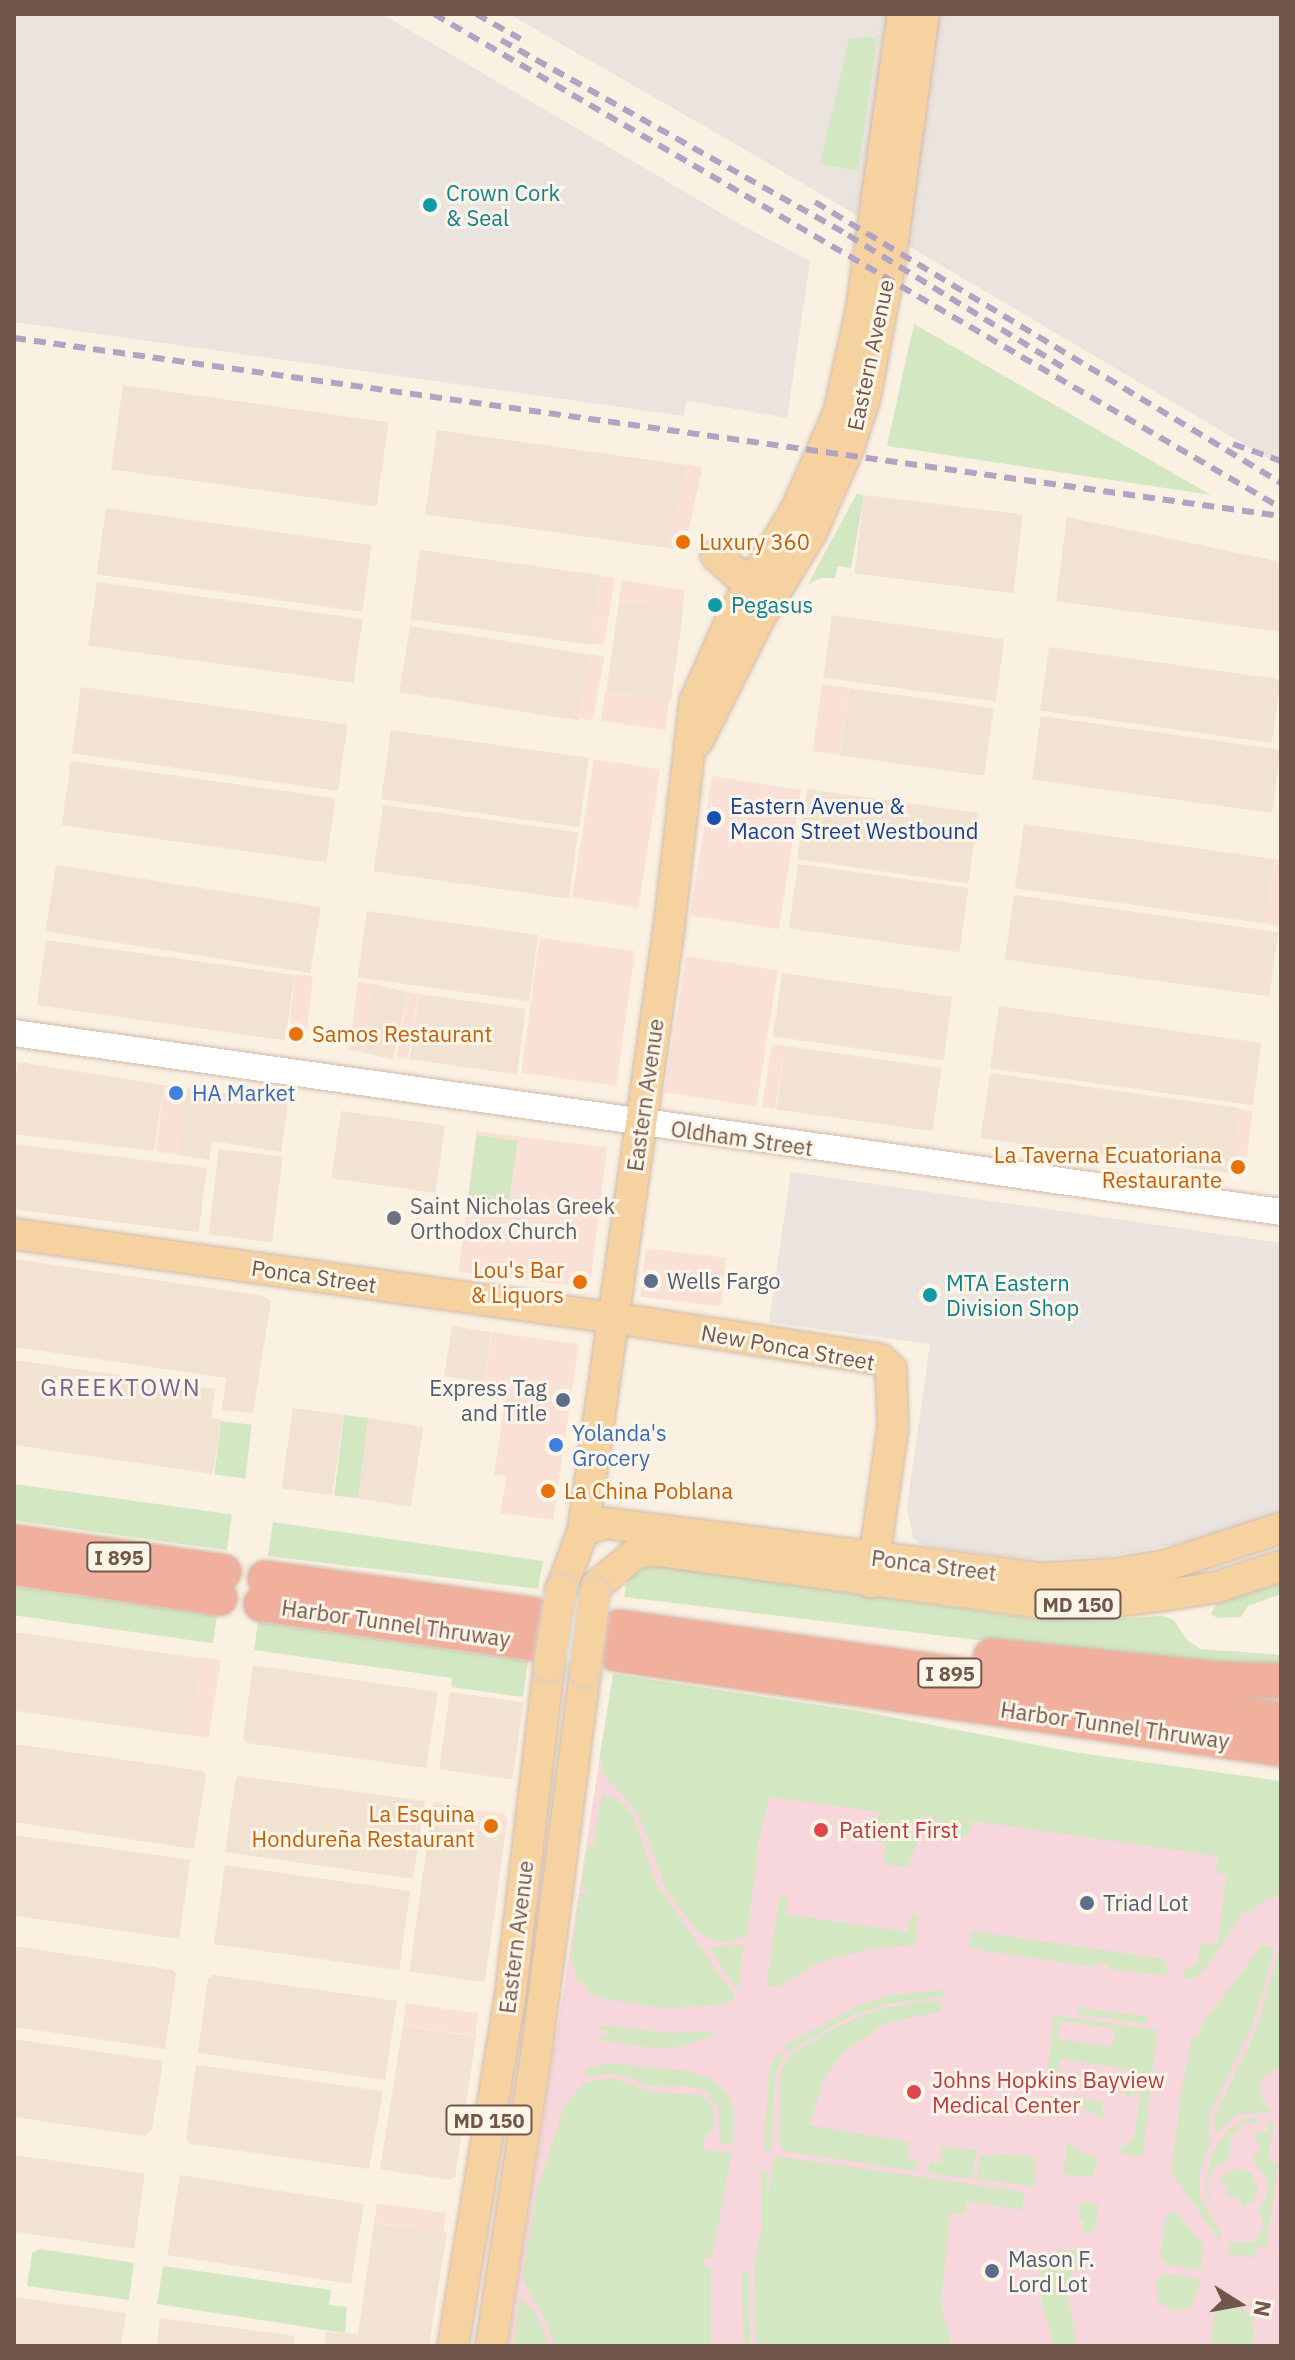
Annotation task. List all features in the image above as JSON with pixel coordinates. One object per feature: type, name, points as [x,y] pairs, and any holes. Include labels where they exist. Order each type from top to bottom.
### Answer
[{"type":"highway","name":"I 895","points":[[14,1542],[222,1585],[14,1568]]},
{"type":"highway","name":"Harbor Tunnel Thruway","points":[[263,1591],[538,1641]]},
{"type":"highway","points":[[627,1637],[718,1626],[1071,1665],[1281,1681]]},
{"type":"highway","name":"Harbor Tunnel Thruway","points":[[627,1637],[1281,1720]]},
{"type":"highway","name":"Harbor Tunnel Thruway","points":[[627,1637],[1281,1749]]},
{"type":"main road","name":"Eastern Avenue","points":[[453,2346],[510,1999],[538,1641],[583,1531],[695,701],[718,645],[820,461],[851,364],[903,14]]},
{"type":"main road","name":"Eastern Avenue","points":[[690,755],[760,617],[811,533],[848,449],[865,398],[886,291],[924,14]]},
{"type":"main road","points":[[716,555],[737,574],[756,577]]},
{"type":"main road","name":"Ponca Street","points":[[14,1234],[614,1318]]},
{"type":"main road","name":"New Ponca Street","points":[[614,1318],[880,1359],[891,1369],[893,1427],[873,1570]]},
{"type":"main road","name":"Ponca Street","points":[[583,1531],[605,1523],[873,1570],[1035,1603],[1104,1603],[1217,1587],[1281,1566]]},
{"type":"main road","name":"Ponca Street","points":[[873,1570],[1042,1578],[1114,1574],[1167,1565],[1281,1528]]},
{"type":"main road","name":"Eastern Avenue","points":[[491,2346],[541,2019],[596,1590],[583,1531]]},
{"type":"main road","name":"MD 150","points":[[596,1590],[635,1554],[650,1550],[873,1570]]},
{"type":"street","name":"Oldham Street","points":[[14,1033],[1281,1212]]},
{"type":"shaded area","name":"Crown Cork & Seal","points":[[14,14],[382,14],[736,222],[810,261],[787,418],[687,401],[684,416],[14,322]]},
{"type":"shaded area","points":[[509,14],[1281,14],[1281,466],[746,150]]},
{"type":"shaded area","points":[[123,385],[388,422],[377,506],[111,469]]},
{"type":"shaded area","points":[[437,430],[686,465],[674,549],[425,514]]},
{"type":"shaded area","points":[[686,464],[703,468],[683,552],[667,548]]},
{"type":"shaded area","points":[[864,495],[1023,514],[1013,593],[854,573]]},
{"type":"shaded area","points":[[106,508],[371,545],[362,612],[97,574]]},
{"type":"shaded area","points":[[1067,517],[1281,562],[1281,632],[1056,601]]},
{"type":"shaded area","points":[[420,550],[600,575],[590,645],[410,619]]},
{"type":"shaded area","points":[[600,576],[615,578],[604,645],[591,644]]},
{"type":"shaded area","points":[[622,580],[685,590],[682,611],[619,601]]},
{"type":"shaded area","points":[[97,582],[362,619],[353,683],[88,645]]},
{"type":"shaded area","points":[[619,601],[683,610],[671,700],[606,691]]},
{"type":"shaded area","points":[[832,615],[1004,639],[996,702],[823,677]]},
{"type":"shaded area","points":[[410,626],[590,654],[579,721],[400,692]]},
{"type":"shaded area","points":[[1049,647],[1281,680],[1272,743],[1040,710]]},
{"type":"shaded area","points":[[590,654],[605,657],[592,721],[578,718]]},
{"type":"shaded area","points":[[822,684],[849,688],[839,755],[813,751]]},
{"type":"shaded area","points":[[81,687],[347,724],[338,791],[72,753]]},
{"type":"shaded area","points":[[849,688],[994,708],[984,776],[840,755]]},
{"type":"shaded area","points":[[605,691],[669,700],[665,730],[601,721]]},
{"type":"shaded area","points":[[1041,716],[1281,750],[1272,813],[1032,779]]},
{"type":"shaded area","points":[[391,730],[589,758],[579,827],[381,799]]},
{"type":"shaded area","points":[[594,759],[660,769],[638,908],[572,897]]},
{"type":"shaded area","points":[[71,761],[335,798],[326,863],[62,825]]},
{"type":"shaded area","points":[[712,776],[801,790],[779,929],[690,915]]},
{"type":"shaded area","points":[[807,789],[978,813],[968,883],[797,859]]},
{"type":"shaded area","points":[[383,805],[578,832],[569,899],[374,871]]},
{"type":"shaded area","points":[[1024,824],[1275,859],[1265,924],[1015,888]]},
{"type":"shaded area","points":[[1275,859],[1281,860],[1280,926],[1265,924]]},
{"type":"shaded area","points":[[798,864],[968,888],[959,952],[789,928]]},
{"type":"shaded area","points":[[56,865],[321,907],[310,973],[46,931]]},
{"type":"shaded area","points":[[1014,895],[1278,932],[1269,997],[1005,959]]},
{"type":"shaded area","points":[[367,911],[538,935],[529,1001],[358,977]]},
{"type":"shaded area","points":[[540,938],[635,951],[616,1086],[521,1073]]},
{"type":"shaded area","points":[[46,940],[295,975],[285,1040],[37,1005]]},
{"type":"shaded area","points":[[686,956],[778,971],[756,1107],[664,1092]]},
{"type":"shaded area","points":[[782,973],[952,997],[943,1060],[773,1036]]},
{"type":"shaded area","points":[[295,974],[313,976],[306,1044],[288,1042]]},
{"type":"shaded area","points":[[358,982],[373,984],[363,1052],[348,1050]]},
{"type":"shaded area","points":[[373,984],[408,992],[393,1059],[357,1051]]},
{"type":"shaded area","points":[[408,992],[419,994],[407,1059],[397,1057]]},
{"type":"shaded area","points":[[419,994],[526,1009],[517,1074],[410,1059]]},
{"type":"shaded area","points":[[999,1006],[1261,1043],[1253,1105],[990,1068]]},
{"type":"shaded area","points":[[772,1044],[785,1046],[775,1109],[762,1107]]},
{"type":"shaded area","points":[[785,1046],[941,1068],[933,1131],[776,1109]]},
{"type":"shaded area","points":[[18,1062],[164,1085],[154,1151],[14,1134],[14,1088]]},
{"type":"shaded area","points":[[990,1073],[1240,1108],[1230,1173],[981,1138]]},
{"type":"shaded area","points":[[164,1085],[187,1088],[179,1154],[156,1152]]},
{"type":"shaded area","points":[[187,1088],[288,1103],[281,1152],[212,1141],[209,1160],[177,1155]]},
{"type":"shaded area","points":[[1239,1109],[1253,1111],[1244,1175],[1230,1173]]},
{"type":"shaded area","points":[[341,1111],[445,1126],[436,1193],[332,1178]]},
{"type":"shaded area","points":[[476,1131],[607,1147],[590,1288],[459,1272]]},
{"type":"shaded area","points":[[14,1144],[207,1168],[199,1232],[14,1209]]},
{"type":"shaded area","points":[[219,1149],[283,1157],[272,1242],[209,1234]]},
{"type":"shaded area","points":[[791,1172],[1281,1243],[1281,1512],[1193,1541],[1106,1557],[1029,1559],[924,1546],[913,1538],[907,1507],[930,1344],[769,1322]]},
{"type":"shaded area","points":[[646,1248],[726,1258],[720,1307],[640,1297]]},
{"type":"shaded area","points":[[14,1259],[264,1296],[271,1301],[253,1413],[222,1410],[226,1378],[14,1347]]},
{"type":"shaded area","points":[[452,1326],[492,1332],[484,1383],[444,1376]]},
{"type":"shaded area","points":[[492,1332],[579,1344],[553,1520],[500,1513],[507,1476],[494,1475],[507,1387],[484,1383]]},
{"type":"shaded area","points":[[14,1360],[215,1389],[211,1418],[221,1420],[213,1474],[14,1445]]},
{"type":"shaded area","points":[[293,1408],[344,1415],[332,1495],[282,1488]]},
{"type":"shaded area","points":[[368,1418],[423,1427],[411,1507],[355,1498]]},
{"type":"shaded area","points":[[14,1632],[201,1658],[190,1736],[14,1711]]},
{"type":"shaded area","points":[[201,1657],[221,1660],[208,1738],[189,1735]]},
{"type":"shaded area","points":[[253,1665],[438,1692],[426,1768],[247,1743],[243,1739]]},
{"type":"shaded area","points":[[450,1692],[523,1702],[512,1780],[439,1769]]},
{"type":"shaded area","name":"Johns Hopkins Bayview Medical Center","points":[[607,1712],[1281,1838],[1281,2346],[508,2346]]},
{"type":"shaded area","points":[[14,1744],[202,1771],[206,1775],[194,1849],[14,1822]]},
{"type":"shaded area","points":[[240,1776],[425,1801],[413,1879],[225,1852],[236,1778]]},
{"type":"shaded area","points":[[434,1802],[504,1814],[508,1821],[505,1836],[430,1825]]},
{"type":"shaded area","points":[[430,1825],[505,1836],[485,1982],[409,1972]]},
{"type":"shaded area","points":[[14,1835],[190,1860],[179,1939],[14,1916]]},
{"type":"shaded area","points":[[225,1865],[410,1891],[399,1970],[214,1944]]},
{"type":"shaded area","points":[[14,1946],[173,1970],[176,1974],[165,2049],[14,2027]]},
{"type":"shaded area","points":[[213,1975],[397,2001],[385,2080],[198,2053],[208,1978]]},
{"type":"shaded area","points":[[406,2003],[478,2013],[475,2036],[403,2026]]},
{"type":"shaded area","points":[[403,2026],[476,2037],[455,2177],[449,2180],[380,2169]]},
{"type":"shaded area","points":[[14,2039],[163,2061],[152,2129],[145,2136],[14,2117]]},
{"type":"shaded area","points":[[196,2065],[383,2091],[369,2169],[191,2144],[186,2139]]},
{"type":"shaded area","points":[[14,2155],[145,2173],[134,2249],[14,2232]]},
{"type":"shaded area","points":[[180,2175],[364,2204],[351,2284],[167,2255]]},
{"type":"shaded area","points":[[377,2203],[446,2213],[444,2233],[374,2223]]},
{"type":"shaded area","points":[[374,2223],[447,2233],[429,2346],[324,2346],[326,2332],[358,2334]]},
{"type":"shaded area","points":[[14,2297],[126,2313],[121,2346],[14,2346]]},
{"type":"shaded area","points":[[160,2318],[295,2336],[294,2346],[157,2346]]},
{"type":"green space","points":[[849,39],[877,39],[858,171],[820,164]]},
{"type":"green space","points":[[914,324],[1211,495],[887,446]]},
{"type":"green space","points":[[857,493],[864,496],[851,568],[838,566],[835,578],[822,578],[808,584]]},
{"type":"green space","points":[[477,1135],[518,1141],[508,1212],[467,1206]]},
{"type":"green space","points":[[344,1415],[368,1418],[358,1498],[334,1495]]},
{"type":"green space","points":[[221,1421],[252,1425],[245,1478],[214,1475]]},
{"type":"green space","points":[[14,1484],[232,1515],[227,1550],[14,1520]]},
{"type":"green space","points":[[273,1522],[543,1561],[538,1589],[268,1556]]},
{"type":"green space","points":[[659,1566],[1036,1619],[1095,1620],[1162,1616],[1174,1620],[1187,1640],[1201,1649],[1281,1655],[1281,1668],[1026,1646],[624,1597],[627,1582],[635,1573]]},
{"type":"green space","points":[[1281,1583],[1281,1594],[1248,1606],[1241,1617],[1217,1618],[1211,1614],[1217,1603]]},
{"type":"green space","points":[[14,1587],[217,1616],[213,1643],[14,1615]]},
{"type":"green space","points":[[258,1622],[528,1661],[523,1697],[451,1687],[452,1678],[254,1650]]},
{"type":"green space","points":[[613,1674],[859,1711],[1073,1752],[1281,1781],[1281,1895],[1264,1901],[1249,1913],[1244,1911],[1207,1967],[1195,1978],[1183,1978],[1185,1970],[1197,1963],[1200,1944],[1218,1943],[1226,1875],[1216,1872],[1218,1856],[973,1821],[967,1837],[937,1832],[937,1822],[927,1814],[908,1828],[917,1843],[908,1867],[887,1865],[883,1861],[886,1844],[875,1842],[879,1812],[770,1797],[760,1834],[747,1935],[729,1942],[714,1941],[698,1932],[667,1892],[638,1813],[603,1774],[600,1755]]},
{"type":"green space","points":[[602,1794],[617,1798],[633,1814],[655,1882],[734,1995],[732,2001],[710,2006],[662,2008],[604,1999],[589,1993],[586,1986],[577,1981],[571,1957],[580,1893],[590,1895],[591,1892],[581,1890],[587,1846],[593,1846]]},
{"type":"green space","points":[[780,1895],[787,1898],[786,1914],[907,1932],[910,1917],[917,1914],[916,1945],[869,1949],[820,1962],[777,1987],[766,1986]]},
{"type":"green space","points":[[972,1931],[1164,1959],[1169,1976],[1108,1969],[1108,1965],[1094,1963],[1093,1967],[985,1951],[969,1947]]},
{"type":"green space","points":[[1281,1942],[1281,2068],[1262,2077],[1260,2096],[1272,2113],[1239,2114],[1215,2134],[1214,2117],[1258,2026]]},
{"type":"green space","points":[[744,1944],[739,1986],[736,1988],[709,1947]]},
{"type":"green space","points":[[1262,1945],[1274,1947],[1262,1995],[1253,2024],[1210,2113],[1208,2130],[1211,2141],[1200,2173],[1200,2198],[1221,2233],[1220,2241],[1171,2172],[1181,2092],[1192,2036],[1197,2037],[1205,2020]]},
{"type":"green space","points":[[943,1990],[943,1997],[893,2003],[849,2017],[788,2052],[785,2045],[859,2005],[890,1995]]},
{"type":"green space","points":[[942,2001],[940,2012],[886,2023],[846,2050],[825,2077],[809,2125],[910,2142],[908,2158],[918,2160],[916,2171],[784,2151],[778,2141],[781,2071],[792,2053],[838,2026],[872,2012],[912,2002]]},
{"type":"green space","points":[[1078,2007],[1148,2017],[1147,2024],[1077,2014]]},
{"type":"green space","points":[[1054,2015],[1157,2030],[1143,2154],[1136,2157],[1117,2151],[1134,2139],[1140,2093],[1125,2096],[1128,2069],[1060,2059],[1058,2072],[1047,2073]],"holes":[[[1060,2021],[1114,2028],[1112,2047],[1057,2039]]]},
{"type":"green space","points":[[597,2024],[668,2033],[713,2031],[715,2035],[681,2047],[652,2048],[595,2039],[609,2033]]},
{"type":"green space","points":[[778,2052],[784,2055],[776,2072],[771,2152],[764,2149],[769,2071]]},
{"type":"green space","points":[[606,2063],[689,2071],[712,2079],[726,2092],[733,2107],[733,2144],[719,2141],[719,2109],[705,2091],[688,2086],[655,2087],[611,2073],[588,2077],[585,2074],[589,2068]]},
{"type":"green space","points":[[611,2078],[653,2092],[701,2095],[709,2101],[715,2117],[713,2129],[702,2142],[704,2150],[732,2154],[712,2257],[704,2259],[703,2265],[711,2269],[711,2346],[555,2346],[545,2319],[522,2280],[537,2189],[565,2104],[584,2083]]},
{"type":"green space","points":[[1076,2096],[1102,2102],[1104,2118],[1074,2104],[1071,2100]]},
{"type":"green space","points":[[1245,2119],[1261,2119],[1253,2126],[1251,2122],[1240,2125],[1236,2133],[1227,2136],[1232,2141],[1228,2160],[1215,2168],[1207,2181],[1213,2209],[1205,2185],[1212,2153],[1227,2131]]},
{"type":"green space","points":[[1274,2121],[1268,2161],[1278,2163],[1266,2248],[1256,2247],[1254,2258],[1228,2254],[1231,2242],[1254,2242],[1264,2226],[1259,2209],[1266,2198],[1268,2185],[1265,2175],[1252,2159],[1261,2149],[1255,2138],[1258,2132],[1268,2132],[1268,2122]]},
{"type":"green space","points":[[1066,2143],[1098,2160],[1093,2178],[1064,2174]]},
{"type":"green space","points":[[942,2147],[977,2150],[972,2179],[928,2173],[930,2162],[940,2163]]},
{"type":"green space","points":[[995,2153],[1036,2158],[1035,2186],[976,2179],[980,2155],[994,2157]]},
{"type":"green space","points":[[775,2156],[1025,2192],[1022,2210],[967,2201],[964,2214],[950,2214],[941,2304],[952,2346],[755,2346],[754,2267]]},
{"type":"green space","points":[[1238,2168],[1251,2173],[1258,2186],[1254,2200],[1242,2208],[1240,2200],[1228,2196],[1226,2184],[1219,2182],[1227,2172]]},
{"type":"green space","points":[[761,2171],[768,2171],[768,2253],[761,2253]]},
{"type":"green space","points":[[1081,2202],[1099,2204],[1095,2229],[1089,2233],[1083,2232],[1084,2221],[1078,2220]]},
{"type":"green space","points":[[1176,2211],[1203,2246],[1201,2270],[1167,2265],[1160,2256],[1166,2216]]},
{"type":"green space","points":[[40,2249],[134,2263],[129,2300],[27,2286],[32,2253]]},
{"type":"green space","points":[[1058,2249],[1089,2254],[1085,2272],[1073,2270],[1068,2299],[1077,2346],[1054,2346],[1041,2300],[1041,2272],[1026,2267],[1055,2269]]},
{"type":"green space","points":[[163,2266],[331,2290],[329,2305],[347,2307],[345,2333],[157,2304]]},
{"type":"green space","points":[[742,2271],[749,2271],[750,2346],[743,2346]]},
{"type":"green space","points":[[1165,2273],[1201,2279],[1192,2306],[1177,2312],[1158,2302],[1156,2280]]},
{"type":"green space","points":[[520,2298],[535,2312],[550,2346],[513,2346]]},
{"type":"green space","points":[[1216,2305],[1246,2309],[1246,2315],[1256,2317],[1250,2323],[1255,2329],[1252,2346],[1210,2343]]},
{"type":"railway","points":[[434,14],[1281,508]]},
{"type":"railway","points":[[476,14],[521,39]]},
{"type":"railway","points":[[501,40],[848,235],[1064,368]]},
{"type":"railway","points":[[815,202],[1281,483]]},
{"type":"railway","points":[[14,338],[1281,516]]},
{"type":"railway","points":[[1233,444],[1281,461]]},
{"type":"place","name":"Crown Cork & Seal","points":[[430,205]]},
{"type":"place","name":"Luxury 360","points":[[683,542]]},
{"type":"place","name":"Pegasus","points":[[715,605]]},
{"type":"place","name":"Eastern Avenue & Macon Street Westbound","points":[[714,818]]},
{"type":"place","name":"Samos Restaurant","points":[[296,1034]]},
{"type":"place","name":"HA Market","points":[[176,1093]]},
{"type":"place","name":"La Taverna Ecuatoriana Restaurante","points":[[1238,1167]]},
{"type":"place","name":"Saint Nicholas Greek Orthodox Church","points":[[394,1218]]},
{"type":"place","name":"Wells Fargo","points":[[651,1281]]},
{"type":"place","name":"Lou's Bar & Liquors","points":[[580,1282]]},
{"type":"place","name":"MTA Eastern Division Shop","points":[[930,1295]]},
{"type":"place","name":"Express Tag and Title","points":[[563,1400]]},
{"type":"place","name":"Yolanda's Grocery","points":[[556,1445]]},
{"type":"place","name":"La China Poblana","points":[[548,1491]]},
{"type":"place","name":"La Esquina Hondureña Restaurant","points":[[491,1826]]},
{"type":"place","name":"Patient First","points":[[821,1830]]},
{"type":"place","name":"Triad Lot","points":[[1087,1903]]},
{"type":"place","name":"Johns Hopkins Bayview Medical Center","points":[[914,2092]]},
{"type":"place","name":"Mason F. Lord Lot","points":[[992,2271]]},
{"type":"district","name":"GREEKTOWN","points":[[121,1388]]}]
